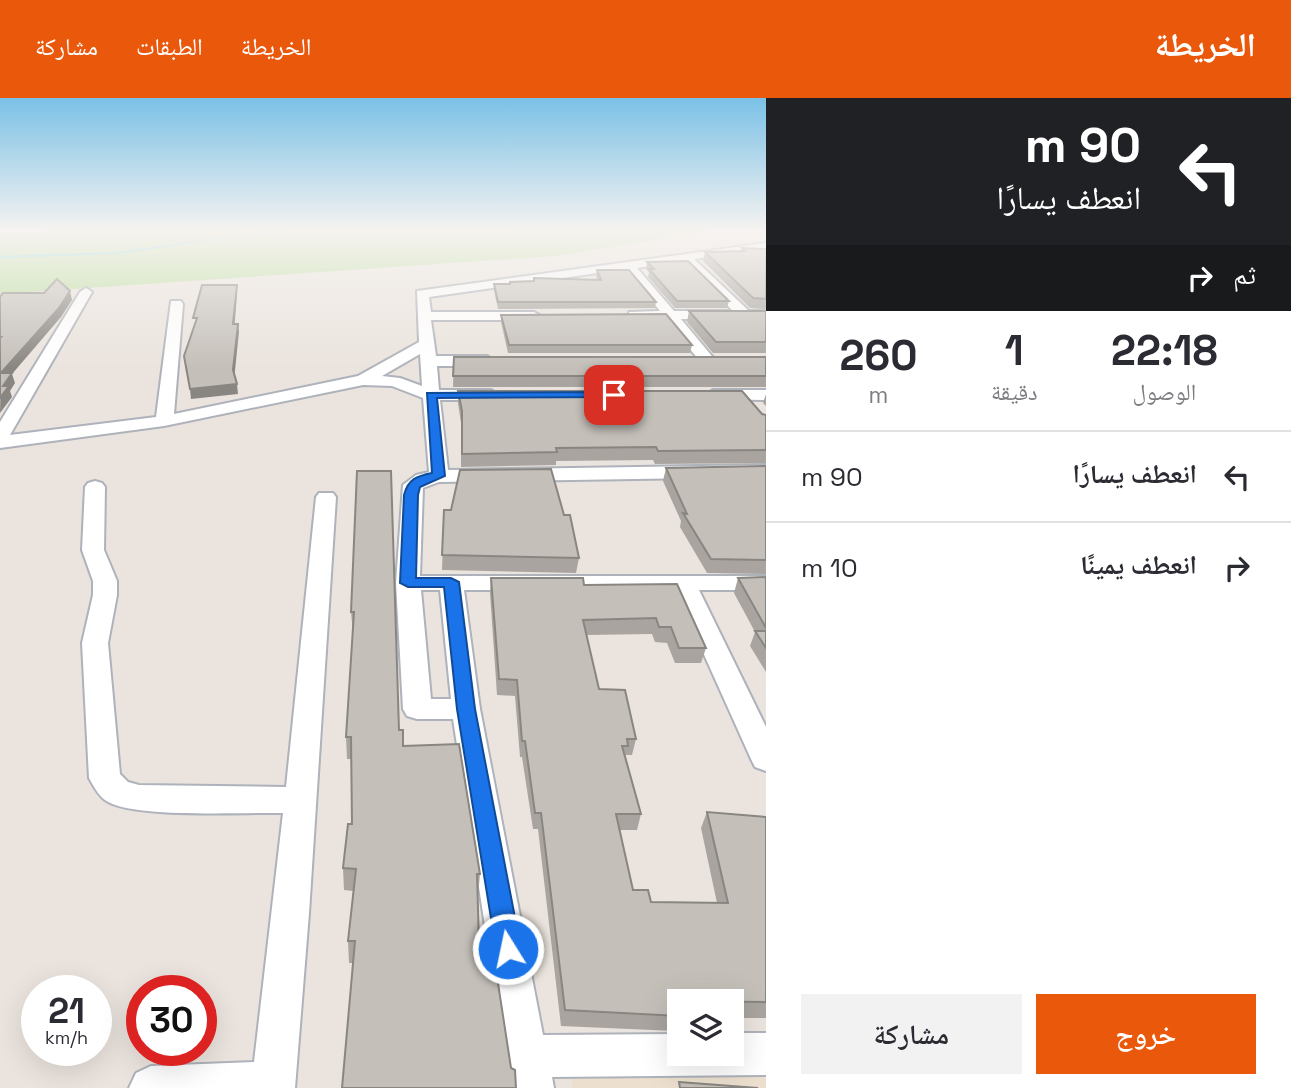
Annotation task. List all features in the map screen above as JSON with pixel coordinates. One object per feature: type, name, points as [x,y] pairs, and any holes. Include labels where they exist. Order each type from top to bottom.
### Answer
[{"type":"street","points":[[439,476],[422,294],[549,276]]},
{"type":"street","points":[[638,276],[670,315],[714,361],[680,361]]},
{"type":"street","points":[[705,276],[745,315]]},
{"type":"street","points":[[0,439],[86,292]]},
{"type":"street","points":[[164,421],[176,304]]},
{"type":"street","points":[[615,315],[766,315]]},
{"type":"street","points":[[424,316],[547,316]]},
{"type":"street","points":[[363,380],[426,344]]},
{"type":"street","points":[[428,361],[498,361]]},
{"type":"street","points":[[0,439],[164,421],[363,380],[394,381],[431,395],[513,395]]},
{"type":"street","points":[[691,395],[766,395]]},
{"type":"street","points":[[745,395],[759,413]]},
{"type":"street","points":[[466,709],[417,709],[408,583],[413,485],[423,479],[439,476],[766,471]]},
{"type":"street","points":[[95,487],[93,550],[105,582],[95,643],[105,778],[117,792],[139,798],[301,800]]},
{"type":"street","points":[[151,1088],[273,1085],[301,800],[326,497]]},
{"type":"street","points":[[451,582],[466,709],[530,1072],[766,1054]]},
{"type":"street","points":[[683,582],[766,759]]},
{"type":"street","points":[[408,583],[766,583]]},
{"type":"shaded area","points":[[570,1069],[766,1069],[766,1088],[573,1088]]},
{"type":"green space","points":[[0,276],[260,276],[0,294]]},
{"type":"building","points":[[599,276],[634,276],[656,302],[498,302],[494,284],[534,281],[534,278],[601,280]]},
{"type":"building","points":[[655,276],[704,276],[729,301],[677,301]]},
{"type":"building","points":[[730,276],[766,276],[766,299],[753,298]]},
{"type":"building","points":[[57,279],[70,291],[59,308],[1,373],[12,373],[3,386],[9,386],[0,398],[0,297],[3,293],[44,293]]},
{"type":"building","points":[[202,285],[237,285],[233,324],[238,324],[233,370],[237,384],[190,389],[184,356],[197,318],[193,318]]},
{"type":"building","points":[[689,311],[766,311],[766,342],[716,342]]},
{"type":"building","points":[[666,314],[692,345],[509,345],[501,315]]},
{"type":"building","points":[[454,357],[766,357],[766,376],[453,376]]},
{"type":"building","points":[[458,391],[742,391],[762,414],[766,415],[766,450],[556,448],[557,452],[462,454],[462,411]]},
{"type":"building","points":[[766,466],[766,560],[711,559],[683,513],[687,514],[666,468]]},
{"type":"building","points":[[551,469],[564,515],[570,515],[579,558],[442,555],[444,510],[451,510],[460,470]]},
{"type":"building","points":[[357,471],[391,471],[399,730],[403,730],[403,746],[459,744],[480,874],[477,874],[479,944],[492,944],[516,1088],[342,1088],[355,941],[348,941],[356,869],[343,868],[348,824],[352,824],[351,737],[346,737],[354,612],[351,612]]},
{"type":"building","points":[[766,577],[766,628],[738,578]]},
{"type":"building","points":[[491,578],[583,578],[584,585],[677,584],[706,648],[679,648],[671,627],[659,627],[656,618],[583,620],[599,689],[625,690],[636,739],[627,739],[628,746],[622,746],[641,814],[616,814],[633,890],[648,890],[651,902],[728,903],[707,812],[766,817],[766,1002],[744,1002],[744,989],[667,989],[667,1015],[565,1010],[541,813],[535,813],[525,741],[522,741],[517,680],[499,679]]},
{"type":"building","points":[[755,631],[766,631],[766,648]]},
{"type":"building","points":[[679,1082],[758,1088],[680,1088]]},
{"type":"route","points":[[508,949],[466,709],[451,582],[408,583],[411,495],[413,485],[423,479],[439,476],[431,395],[614,395]]}]
